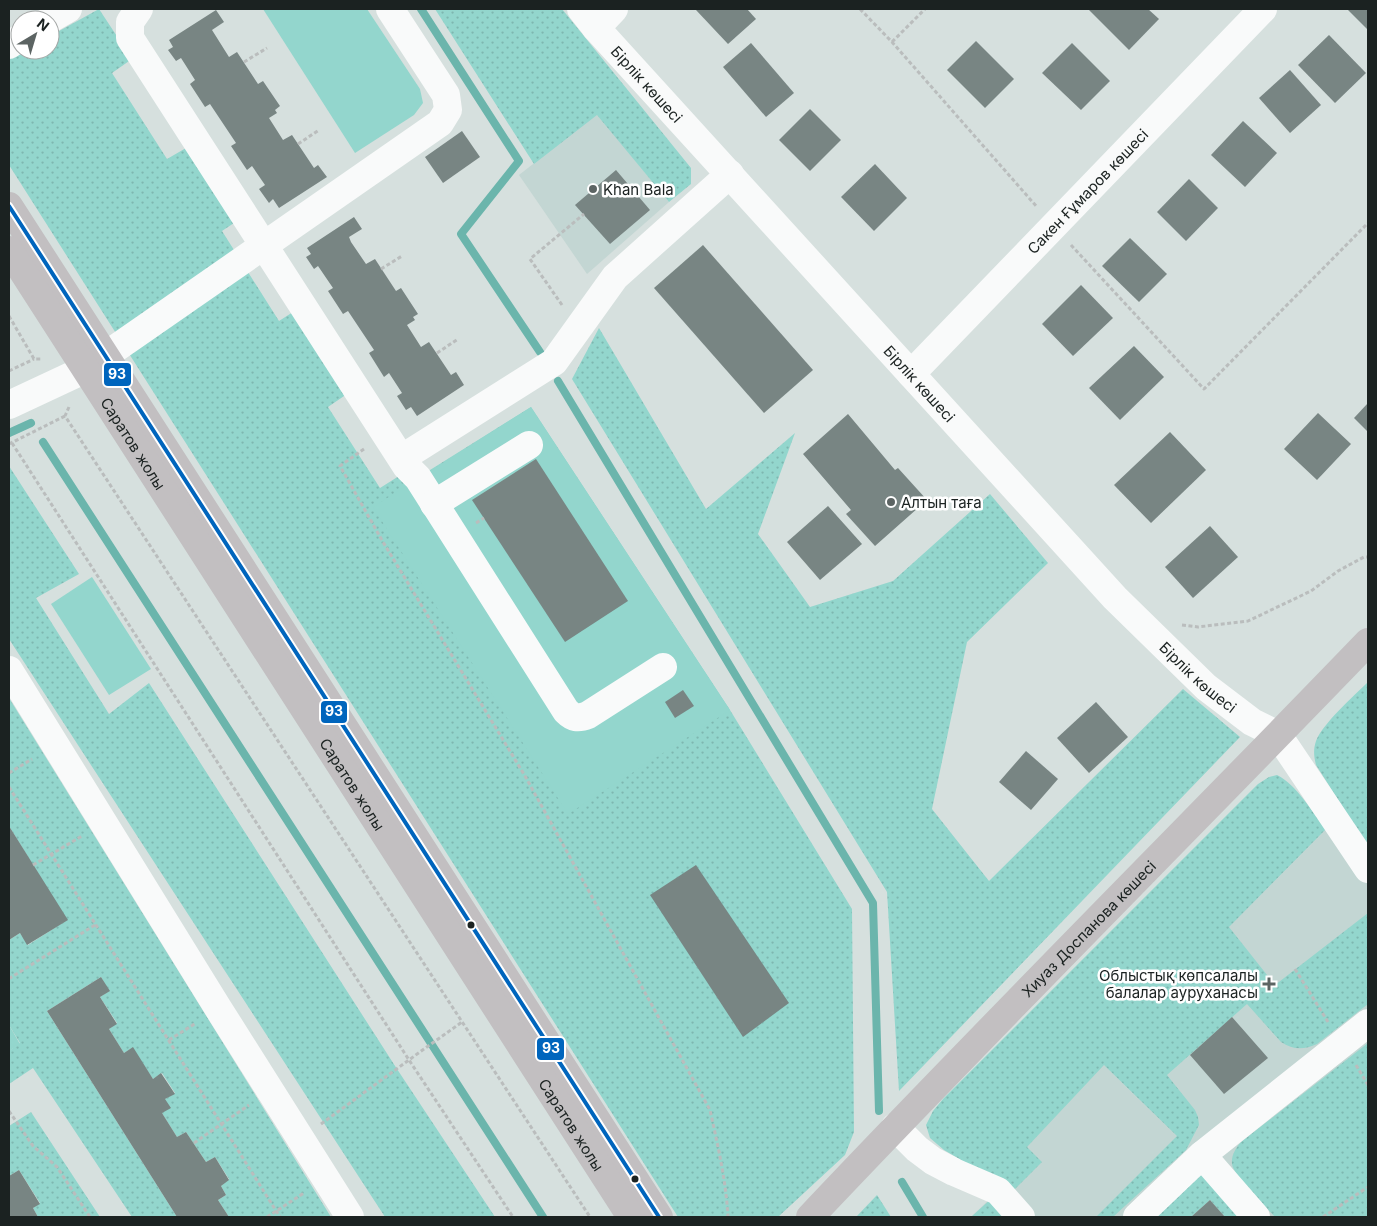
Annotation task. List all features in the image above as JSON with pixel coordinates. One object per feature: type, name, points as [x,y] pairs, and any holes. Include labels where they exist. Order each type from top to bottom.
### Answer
[{"type":"main road","name":"Саратов жолы","points":[[9,206],[86,368],[659,1217]]},
{"type":"main road","name":"Саратов жолы","points":[[9,250],[631,1217]]},
{"type":"main road","name":"Хиуаз Доспанова көшесі","points":[[810,1217],[1368,642]]},
{"type":"street","points":[[140,9],[130,22],[130,38],[409,470],[418,478],[566,711],[576,718],[588,716],[663,667]]},
{"type":"street","points":[[9,406],[86,368],[440,123],[448,110],[446,95],[390,9]]},
{"type":"street","name":"Сакен Ғұмаров көшесі","points":[[911,374],[1263,9]]},
{"type":"street","name":"Бірлік көшесі","points":[[597,15],[730,174],[1115,598],[1206,687],[1252,722],[1278,735]]},
{"type":"street","points":[[402,458],[550,365],[558,357],[614,277],[730,174]]},
{"type":"street","points":[[434,504],[529,445]]},
{"type":"street","points":[[9,670],[350,1217]]},
{"type":"street","points":[[1278,735],[1368,869]]},
{"type":"street","points":[[1137,1217],[1202,1155],[1368,1023]]},
{"type":"street","points":[[896,1127],[917,1150],[933,1161],[998,1191],[1021,1217]]},
{"type":"street","points":[[1202,1155],[1256,1217]]},
{"type":"path","points":[[860,9],[892,42],[1054,227],[1204,389],[1368,223]]},
{"type":"path","points":[[892,42],[925,9]]},
{"type":"path","points":[[244,62],[267,48]]},
{"type":"path","points":[[298,144],[319,130]]},
{"type":"path","points":[[578,328],[530,259],[584,214]]},
{"type":"path","points":[[381,269],[402,256]]},
{"type":"path","points":[[9,316],[34,358]]},
{"type":"path","points":[[437,354],[458,339]]},
{"type":"path","points":[[9,371],[34,358],[86,368],[65,416],[10,443],[409,1060],[513,1217]]},
{"type":"path","points":[[65,416],[590,1217]]},
{"type":"path","points":[[386,434],[340,466],[383,542],[526,776],[710,1110],[721,1161],[728,1217]]},
{"type":"path","points":[[1179,624],[1198,627],[1248,621],[1311,591],[1338,571],[1364,557],[1368,557]]},
{"type":"path","points":[[9,787],[280,1217]]},
{"type":"path","points":[[33,865],[103,823]]},
{"type":"path","points":[[9,977],[95,925]]},
{"type":"path","points":[[301,1140],[462,1022]]},
{"type":"path","points":[[194,1143],[270,1090]]},
{"type":"path","points":[[9,1111],[33,1146],[57,1167],[88,1217]]},
{"type":"path","points":[[267,1217],[326,1178]]},
{"type":"path","points":[[1323,1217],[1368,1187]]},
{"type":"shaded area","points":[[99,9],[132,59],[112,73],[167,159],[186,148],[234,223],[222,231],[279,321],[293,312],[347,394],[328,407],[380,488],[399,476],[406,485],[531,407],[730,710],[852,909],[854,1132],[845,1155],[778,1217],[678,1217],[9,165],[9,59],[60,60],[60,30]]},
{"type":"shaded area","points":[[263,9],[367,9],[420,89],[423,103],[414,115],[355,153]]},
{"type":"shaded area","points":[[435,9],[562,9],[691,168],[691,184],[669,202],[597,115],[534,164]]},
{"type":"shaded area","name":"Khan Bala","points":[[597,114],[669,202],[587,274],[519,175]]},
{"type":"shaded area","points":[[599,328],[706,509],[795,433],[758,534],[810,607],[893,581],[990,494],[1048,563],[967,642],[932,809],[989,881],[1183,689],[1240,737],[899,1091],[887,892],[572,379]]},
{"type":"shaded area","points":[[531,407],[730,710],[568,814],[373,507]]},
{"type":"shaded area","points":[[9,466],[79,574],[36,598],[109,714],[149,683],[397,1069],[495,1217],[385,1217],[9,639]]},
{"type":"shaded area","points":[[92,577],[151,669],[109,695],[51,604]]},
{"type":"shaded area","points":[[1368,682],[1368,847],[1316,765],[1314,747],[1325,726]]},
{"type":"shaded area","points":[[9,698],[331,1217],[229,1217],[218,1200],[226,1195],[221,1186],[229,1179],[215,1157],[206,1162],[186,1132],[177,1137],[162,1113],[165,1099],[175,1093],[162,1073],[153,1079],[132,1048],[124,1053],[109,1029],[117,1023],[100,997],[109,991],[101,977],[47,1011],[177,1217],[132,1217],[33,1068],[9,1084],[9,1051],[20,1043],[9,1025],[9,940],[20,933],[28,945],[67,920],[9,826]]},
{"type":"shaded area","points":[[1277,775],[1298,792],[1326,829],[1229,927],[1275,985],[1368,913],[1368,1004],[1317,1044],[1299,1048],[1290,1047],[1281,1042],[1247,1004],[1167,1075],[1195,1110],[1199,1125],[1186,1150],[1113,1217],[1096,1217],[1177,1136],[1104,1065],[1027,1147],[1042,1162],[1013,1191],[944,1150],[930,1138],[926,1125],[933,1111],[943,1099],[1258,784],[1269,777]]},
{"type":"shaded area","name":"Облыстық көпсалалы балалар ауруханасы","points":[[1368,786],[1368,1217],[971,1217],[998,1191],[1009,1140]]},
{"type":"shaded area","points":[[9,1025],[20,1044],[9,1051]]},
{"type":"shaded area","points":[[1368,1043],[1368,1217],[1275,1217],[1250,1191],[1234,1170],[1232,1158],[1234,1152],[1241,1142]]},
{"type":"shaded area","points":[[31,1112],[100,1217],[38,1217],[33,1208],[40,1203],[19,1170],[9,1176],[9,1126]]},
{"type":"shaded area","points":[[1200,1175],[1206,1176],[1243,1217],[1225,1217],[1210,1200],[1191,1217],[1153,1217]]},
{"type":"shaded area","points":[[877,1195],[891,1217],[856,1217]]},
{"type":"shaded area","points":[[992,1198],[1009,1217],[971,1217]]},
{"type":"building","points":[[697,9],[747,9],[756,19],[728,44]]},
{"type":"building","points":[[1148,9],[1159,19],[1129,50],[1089,10]]},
{"type":"building","points":[[1347,9],[1368,9],[1368,30]]},
{"type":"building","points":[[216,10],[224,22],[212,30],[229,57],[237,52],[258,84],[263,81],[280,106],[275,110],[277,113],[269,118],[283,140],[292,135],[314,168],[318,165],[327,177],[279,208],[273,199],[269,203],[259,189],[265,185],[252,166],[247,170],[231,146],[236,143],[210,104],[205,107],[190,84],[195,80],[181,58],[176,61],[168,50],[173,47],[169,40]]},
{"type":"building","points":[[1329,35],[1366,73],[1335,103],[1298,65]]},
{"type":"building","points":[[976,41],[1014,79],[985,108],[947,70]]},
{"type":"building","points":[[751,43],[794,93],[766,117],[723,67]]},
{"type":"building","points":[[1072,43],[1110,81],[1081,110],[1042,73]]},
{"type":"building","points":[[1290,70],[1321,105],[1290,133],[1259,98]]},
{"type":"building","points":[[810,109],[841,140],[810,171],[779,140]]},
{"type":"building","points":[[1243,121],[1277,153],[1245,187],[1211,155]]},
{"type":"building","points":[[462,131],[480,157],[443,183],[425,157]]},
{"type":"building","points":[[875,164],[907,198],[874,231],[841,197]]},
{"type":"building","points":[[616,170],[650,210],[610,244],[575,205]]},
{"type":"building","points":[[1189,179],[1218,208],[1186,241],[1157,212]]},
{"type":"building","points":[[354,217],[362,229],[349,237],[351,242],[366,264],[375,259],[396,291],[401,288],[418,314],[413,317],[415,320],[407,325],[421,347],[429,342],[451,375],[456,372],[464,385],[417,416],[411,407],[406,410],[397,396],[402,393],[389,373],[384,377],[369,353],[374,350],[348,311],[343,314],[328,291],[333,288],[318,266],[314,269],[306,257],[311,254],[307,248]]},
{"type":"building","points":[[1130,238],[1167,274],[1139,302],[1102,266]]},
{"type":"building","points":[[703,245],[813,370],[764,413],[654,288]]},
{"type":"building","points":[[1081,285],[1113,318],[1073,356],[1042,324]]},
{"type":"building","points":[[1134,346],[1164,377],[1120,420],[1089,388]]},
{"type":"building","points":[[1368,403],[1368,432],[1354,418]]},
{"type":"building","points":[[1318,413],[1351,444],[1317,480],[1284,449]]},
{"type":"building","points":[[848,414],[895,470],[898,468],[927,500],[875,546],[846,514],[851,510],[803,454]]},
{"type":"building","points":[[1170,432],[1206,470],[1151,523],[1114,485]]},
{"type":"building","points":[[536,459],[628,601],[565,642],[472,500]]},
{"type":"building","points":[[828,506],[862,544],[820,580],[787,542]]},
{"type":"building","points":[[1210,526],[1238,557],[1193,598],[1165,567]]},
{"type":"building","points":[[683,690],[694,706],[675,718],[665,702]]},
{"type":"building","points":[[1096,702],[1128,737],[1089,773],[1057,738]]},
{"type":"building","points":[[1026,751],[1058,779],[1031,810],[999,782]]},
{"type":"building","points":[[9,826],[68,920],[27,945],[20,933],[9,940]]},
{"type":"building","points":[[696,865],[789,1003],[743,1037],[650,895]]},
{"type":"building","points":[[101,977],[110,991],[100,997],[117,1024],[109,1029],[124,1053],[133,1047],[153,1079],[161,1073],[175,1094],[165,1099],[171,1108],[162,1113],[177,1137],[186,1132],[206,1162],[215,1157],[229,1180],[221,1186],[226,1195],[218,1200],[229,1217],[177,1217],[47,1011]]},
{"type":"building","points":[[1232,1017],[1268,1058],[1224,1094],[1190,1055]]},
{"type":"building","points":[[19,1170],[40,1204],[33,1208],[38,1217],[9,1217],[9,1176]]},
{"type":"building","points":[[1210,1200],[1225,1217],[1191,1217]]},
{"type":"waterway","points":[[421,9],[519,161],[461,234],[540,352]]},
{"type":"waterway","points":[[558,381],[873,903],[879,1111]]},
{"type":"waterway","points":[[9,433],[31,423]]},
{"type":"waterway","points":[[43,442],[543,1217]]},
{"type":"waterway","points":[[902,1182],[923,1217]]},
{"type":"transit line","name":"93","points":[[9,206],[659,1217]]},
{"type":"place","name":"Khan Bala","points":[[593,189]]},
{"type":"place","name":"Алтын таға","points":[[891,502]]},
{"type":"place","name":"Облыстық көпсалалы балалар ауруханасы","points":[[1269,984]]}]
